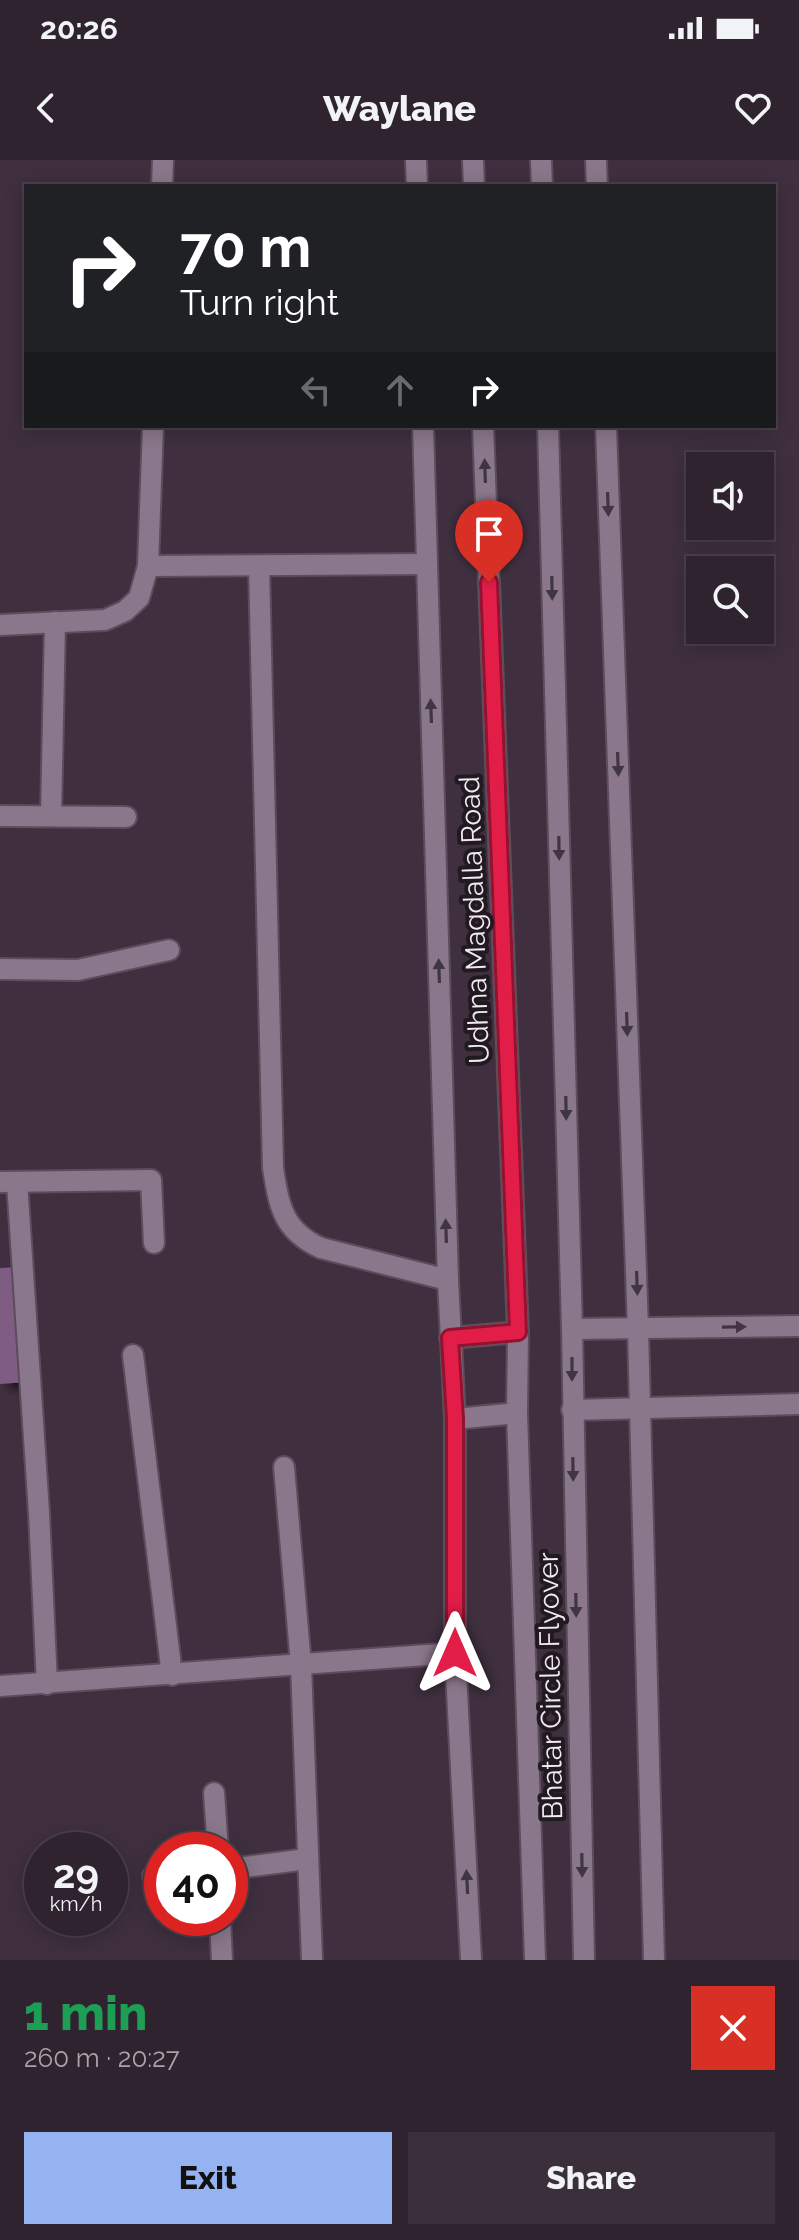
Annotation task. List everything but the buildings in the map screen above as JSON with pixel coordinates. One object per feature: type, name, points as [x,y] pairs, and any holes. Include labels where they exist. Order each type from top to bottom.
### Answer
[{"type":"street","points":[[162,184],[163,160]]},
{"type":"street","points":[[416,160],[417,184]]},
{"type":"street","points":[[473,160],[474,184]]},
{"type":"street","points":[[541,160],[542,184]]},
{"type":"street","points":[[596,160],[597,184]]},
{"type":"street","points":[[0,625],[105,620],[125,611],[139,598],[148,566],[153,428]]},
{"type":"street","points":[[423,428],[448,1280],[455,1419],[455,1653],[471,1960]]},
{"type":"street","name":"Udhna Magdalla Road","points":[[483,428],[518,1332],[517,1413]]},
{"type":"street","points":[[548,428],[572,1410],[799,1404]]},
{"type":"street","points":[[606,428],[638,1329],[654,1960]]},
{"type":"street","points":[[148,566],[427,564]]},
{"type":"street","points":[[259,566],[273,1168],[278,1197],[287,1222],[303,1240],[321,1248],[448,1280]]},
{"type":"street","points":[[51,816],[55,622]]},
{"type":"street","points":[[0,816],[126,817]]},
{"type":"street","points":[[0,969],[78,970],[169,950]]},
{"type":"street","points":[[47,1684],[39,1513],[8,1182],[151,1180],[154,1243]]},
{"type":"street","points":[[572,1329],[799,1326]]},
{"type":"street","points":[[450,1338],[518,1332]]},
{"type":"street","points":[[133,1355],[172,1675]]},
{"type":"street","name":"Bhatar Circle Flyover","points":[[572,1410],[584,1960]]},
{"type":"street","points":[[455,1419],[517,1413]]},
{"type":"street","name":"Bhatar Circle Flyover","points":[[517,1413],[535,1960]]},
{"type":"street","points":[[284,1467],[301,1665],[312,1960]]},
{"type":"street","points":[[0,1686],[455,1653]]},
{"type":"street","points":[[214,1793],[217,1832]]},
{"type":"street","points":[[248,1867],[307,1859]]},
{"type":"street","points":[[221,1936],[222,1960]]},
{"type":"route","points":[[455,1653],[455,1419],[450,1338],[518,1332],[489,582]]}]
